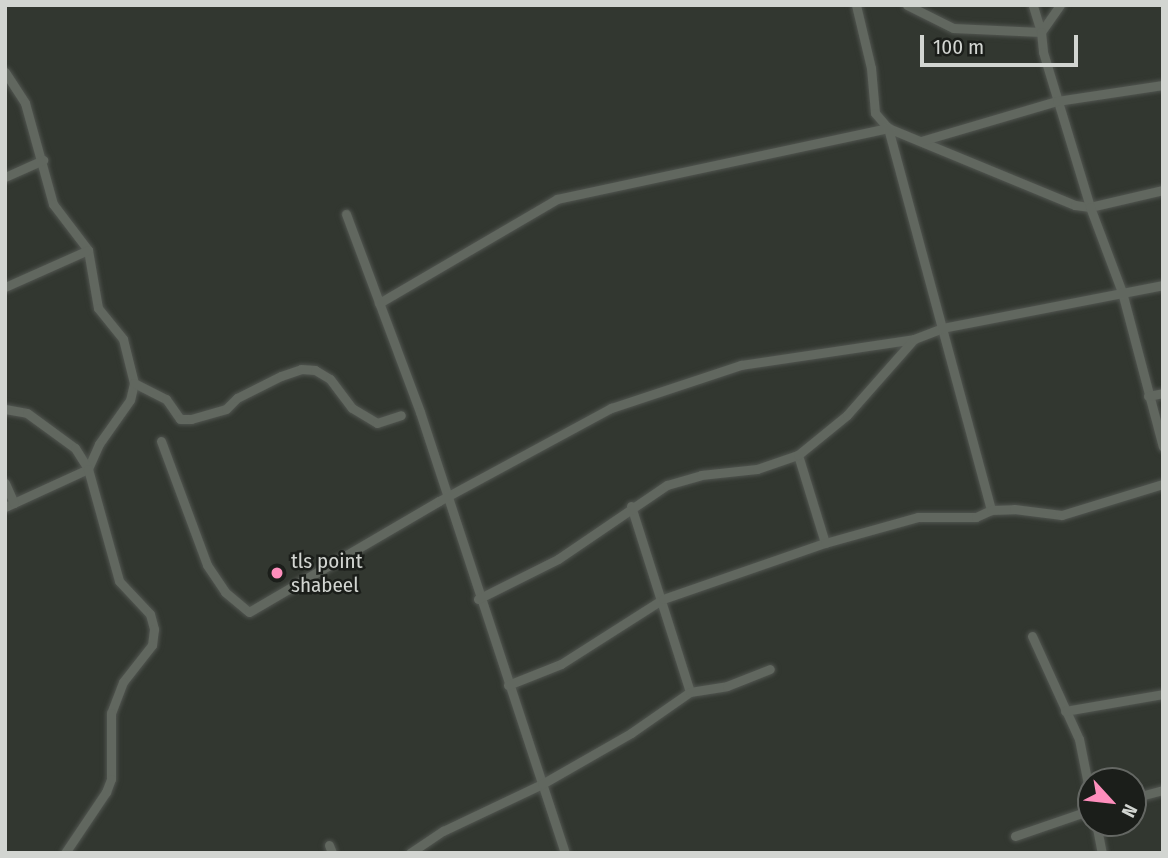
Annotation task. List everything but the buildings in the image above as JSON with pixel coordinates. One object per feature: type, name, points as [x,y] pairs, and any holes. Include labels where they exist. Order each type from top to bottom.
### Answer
[{"type":"street","points":[[856,5],[871,68],[875,113],[888,128],[991,510]]},
{"type":"street","points":[[907,5],[953,28],[1041,32]]},
{"type":"street","points":[[1033,5],[1057,101],[1090,207],[1122,292],[1163,447]]},
{"type":"street","points":[[1041,32],[1060,5]]},
{"type":"street","points":[[5,72],[25,103],[43,160],[53,204],[88,250],[98,308],[123,339],[134,383],[130,400],[99,444],[88,469],[9,505],[5,484]]},
{"type":"street","points":[[921,141],[1057,101],[1163,85]]},
{"type":"street","points":[[379,303],[557,198],[888,128],[961,155],[1004,179],[1090,207],[1163,190]]},
{"type":"street","points":[[5,177],[43,160]]},
{"type":"street","points":[[346,214],[446,497],[565,853]]},
{"type":"street","points":[[5,287],[88,250]]},
{"type":"street","points":[[161,440],[207,565],[225,592],[249,612],[446,497],[611,408],[741,365],[914,339],[942,328],[1163,285]]},
{"type":"street","points":[[478,598],[558,559],[631,506],[667,485],[701,475],[757,469],[798,455],[847,415],[914,339]]},
{"type":"street","points":[[134,383],[166,399],[180,419],[191,419],[226,409],[237,398],[281,376],[301,369],[315,370],[330,379],[352,408],[377,423],[401,415]]},
{"type":"street","points":[[1148,396],[1163,393]]},
{"type":"street","points":[[5,409],[27,413],[49,426],[75,448],[88,469],[118,581],[150,614],[154,629],[152,645],[123,682],[111,713],[111,779],[106,792],[65,853]]},
{"type":"street","points":[[798,455],[825,543]]},
{"type":"street","points":[[508,685],[572,658],[663,599],[825,543],[918,517],[976,517],[991,510],[1062,515],[1163,484]]},
{"type":"street","points":[[631,506],[691,692]]},
{"type":"street","points":[[1032,636],[1079,740],[1084,767]]},
{"type":"street","points":[[410,853],[443,831],[542,784],[631,733],[691,692],[727,686],[770,669]]},
{"type":"street","points":[[1065,711],[1163,694]]},
{"type":"street","points":[[1015,836],[1077,815]]},
{"type":"place","name":"tls point shabeel","points":[[277,573]]}]
